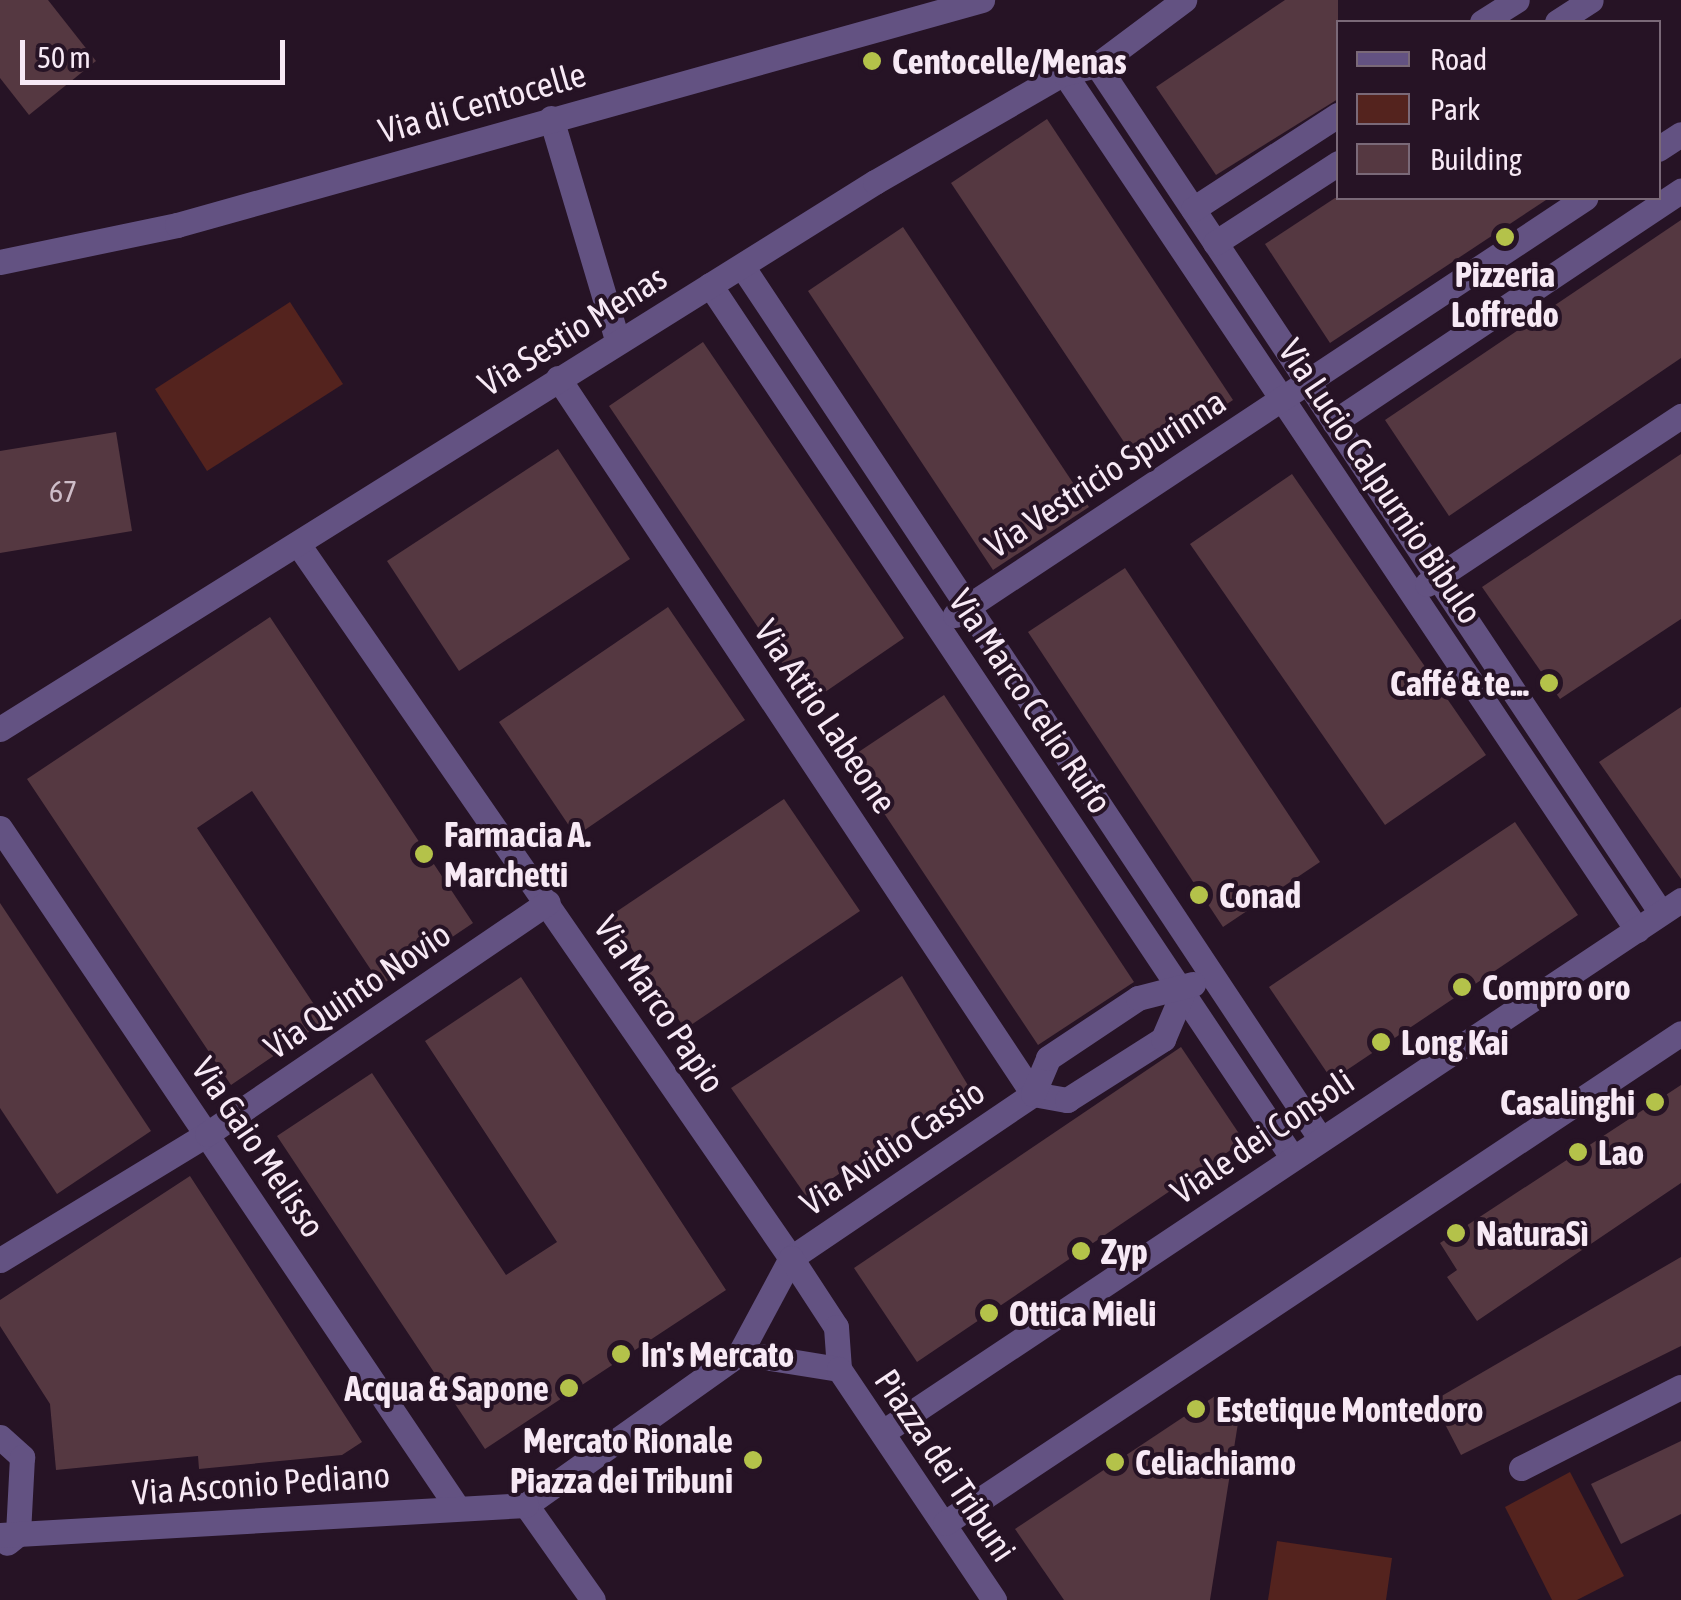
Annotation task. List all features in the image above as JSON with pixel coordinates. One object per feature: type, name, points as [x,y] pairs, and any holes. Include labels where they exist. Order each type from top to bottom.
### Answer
[{"type":"street","name":"Via di Centocelle","points":[[0,262],[176,225],[982,0]]},
{"type":"street","name":"Via Sestio Menas","points":[[0,729],[617,340],[1064,73],[1097,65],[1184,0]]},
{"type":"street","points":[[1485,20],[1517,0]]},
{"type":"street","points":[[1559,20],[1591,0]]},
{"type":"street","name":"Via Lucio Calpurnio Bibulo","points":[[1097,65],[1552,748],[1671,906]]},
{"type":"street","name":"Via Lucio Calpurnio Bibulo","points":[[1064,73],[1415,592],[1636,930]]},
{"type":"street","points":[[1193,209],[1336,116]]},
{"type":"street","points":[[552,118],[617,340]]},
{"type":"street","points":[[1215,243],[1336,165]]},
{"type":"street","points":[[1334,422],[1681,191]]},
{"type":"street","points":[[1282,398],[1582,200]]},
{"type":"street","name":"Via Marco Celio Rufo","points":[[742,266],[1320,1138]]},
{"type":"street","name":"Via Marco Celio Rufo","points":[[710,286],[1292,1157]]},
{"type":"street","name":"Via Attio Labeone","points":[[558,378],[1033,1094]]},
{"type":"street","name":"Via Vestricio Spurinna","points":[[968,606],[1282,398]]},
{"type":"street","points":[[1415,592],[1681,416]]},
{"type":"street","name":"Via Marco Papio","points":[[298,544],[791,1258],[836,1327],[839,1369]]},
{"type":"street","points":[[939,626],[968,606]]},
{"type":"street","points":[[1528,764],[1552,748]]},
{"type":"street","name":"Via Gaio Melisso","points":[[0,828],[457,1507]]},
{"type":"street","name":"Via Quinto Novio","points":[[0,1260],[207,1134],[548,902]]},
{"type":"street","name":"Viale dei Consoli","points":[[883,1432],[1671,906]]},
{"type":"street","points":[[1183,992],[1208,973]]},
{"type":"street","name":"Via Avidio Cassio","points":[[1033,1094],[1067,1100],[1163,1039],[1183,992]]},
{"type":"street","name":"Via Avidio Cassio","points":[[791,1258],[1033,1094],[1048,1058],[1138,998],[1183,992]]},
{"type":"street","points":[[946,1524],[1681,1032]]},
{"type":"street","points":[[593,1600],[526,1505],[740,1353],[791,1258]]},
{"type":"street","name":"Piazza dei Tribuni","points":[[740,1353],[839,1369],[994,1600]]},
{"type":"street","points":[[1520,1468],[1681,1387]]},
{"type":"street","points":[[0,1437],[22,1457],[6,1540]]},
{"type":"street","name":"Via Asconio Pediano","points":[[6,1540],[526,1505]]},
{"type":"green space","points":[[290,302],[343,384],[207,471],[155,389]]},
{"type":"green space","points":[[1570,1472],[1624,1576],[1577,1600],[1552,1600],[1505,1507]]},
{"type":"green space","points":[[1277,1541],[1392,1558],[1386,1600],[1268,1600]]},
{"type":"building","points":[[0,0],[48,0],[96,61],[29,115],[0,78]]},
{"type":"building","points":[[1285,0],[1338,0],[1336,100],[1216,175],[1156,87]]},
{"type":"building","points":[[1047,119],[1233,400],[1138,463],[951,183]]},
{"type":"building","points":[[1335,198],[1546,200],[1330,343],[1265,244]]},
{"type":"building","points":[[1681,220],[1681,358],[1449,516],[1385,420]]},
{"type":"building","points":[[903,227],[1089,507],[993,570],[808,291]]},
{"type":"building","points":[[703,342],[904,638],[809,703],[609,406]]},
{"type":"building","points":[[116,432],[132,531],[0,553],[0,451]]},
{"type":"building","points":[[558,449],[630,559],[459,671],[387,561]]},
{"type":"building","points":[[1681,454],[1681,619],[1560,699],[1482,587]]},
{"type":"building","points":[[1292,474],[1486,755],[1385,825],[1190,544]]},
{"type":"building","points":[[1125,568],[1320,862],[1223,927],[1028,632]]},
{"type":"building","points":[[668,607],[745,720],[576,836],[499,722]]},
{"type":"building","points":[[270,617],[473,923],[381,985],[252,791],[197,828],[325,1021],[231,1085],[27,779]]},
{"type":"building","points":[[944,695],[1134,982],[1038,1045],[848,759]]},
{"type":"building","points":[[1681,707],[1681,879],[1599,762]]},
{"type":"building","points":[[784,799],[860,911],[685,1029],[610,916]]},
{"type":"building","points":[[1515,822],[1578,915],[1332,1080],[1269,987]]},
{"type":"building","points":[[0,903],[151,1131],[57,1194],[0,1108]]},
{"type":"building","points":[[902,976],[969,1087],[806,1196],[731,1088]]},
{"type":"building","points":[[521,977],[726,1290],[485,1449],[277,1136],[372,1073],[506,1275],[557,1242],[425,1041]]},
{"type":"building","points":[[1181,1047],[1244,1141],[917,1362],[854,1268]]},
{"type":"building","points":[[1681,1085],[1681,1183],[1477,1321],[1447,1277],[1457,1270],[1440,1243]]},
{"type":"building","points":[[190,1176],[362,1442],[342,1455],[199,1469],[198,1456],[56,1470],[50,1404],[0,1326],[0,1300]]},
{"type":"building","points":[[1681,1257],[1681,1346],[1461,1455],[1433,1401]]},
{"type":"building","points":[[1215,1396],[1238,1423],[1210,1600],[1064,1600],[1015,1529]]},
{"type":"building","points":[[1681,1441],[1681,1514],[1621,1544],[1591,1484]]},
{"type":"place","name":"Centocelle/Menas","points":[[872,61]]},
{"type":"place","name":"Pizzeria Loffredo","points":[[1505,237]]},
{"type":"place","name":"Caffé & te...","points":[[1549,683]]},
{"type":"place","name":"Farmacia A. Marchetti","points":[[424,854]]},
{"type":"place","name":"Conad","points":[[1199,895]]},
{"type":"place","name":"Compro oro","points":[[1462,987]]},
{"type":"place","name":"Long Kai","points":[[1381,1042]]},
{"type":"place","name":"Casalinghi","points":[[1655,1102]]},
{"type":"place","name":"Lao","points":[[1578,1152]]},
{"type":"place","name":"NaturaSì","points":[[1456,1233]]},
{"type":"place","name":"Zyp","points":[[1081,1251]]},
{"type":"place","name":"Ottica Mieli","points":[[989,1313]]},
{"type":"place","name":"In's Mercato","points":[[621,1354]]},
{"type":"place","name":"Acqua & Sapone","points":[[569,1388]]},
{"type":"place","name":"Estetique Montedoro","points":[[1196,1409]]},
{"type":"place","name":"Mercato Rionale Piazza dei Tribuni","points":[[753,1460]]},
{"type":"place","name":"Celiachiamo","points":[[1115,1462]]}]
